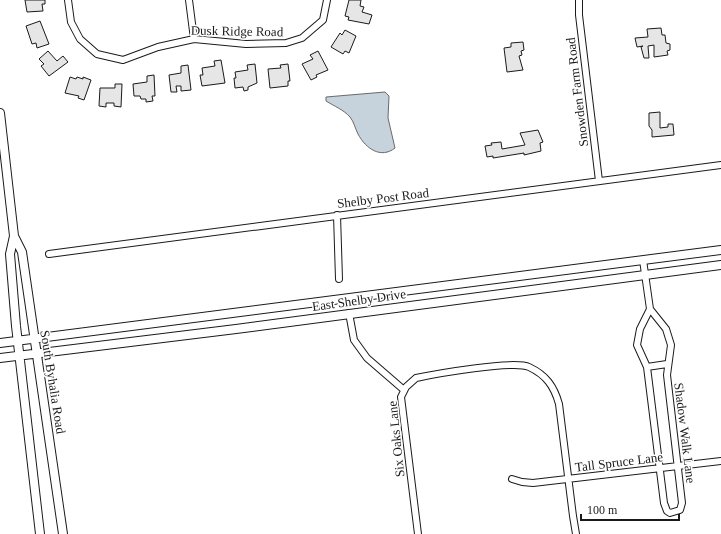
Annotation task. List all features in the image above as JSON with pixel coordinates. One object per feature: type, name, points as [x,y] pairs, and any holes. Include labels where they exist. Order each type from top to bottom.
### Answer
[{"type":"main road","name":"South Byhalia Road","points":[[0,113],[14,236],[10,254],[19,356],[40,534]]},
{"type":"main road","name":"South Byhalia Road","points":[[14,236],[22,252],[63,534]]},
{"type":"main road","name":"East Shelby Drive","points":[[0,343],[721,250]]},
{"type":"main road","name":"East Shelby Drive","points":[[0,358],[236,330],[349,313],[721,265]]},
{"type":"street","name":"Dusk Ridge Road","points":[[68,0],[70,22],[80,39],[97,54],[123,60],[158,47],[194,39],[246,44],[286,43],[302,38],[324,20],[327,0]]},
{"type":"street","points":[[189,0],[194,39]]},
{"type":"street","name":"Snowden Farm Road","points":[[579,0],[579,15],[599,181]]},
{"type":"street","name":"Shelby Post Road","points":[[48,254],[721,165]]},
{"type":"street","points":[[337,215],[338,279]]},
{"type":"street","points":[[643,260],[650,309]]},
{"type":"street","name":"Shadow Walk Lane","points":[[650,309],[666,329],[669,337],[670,349],[667,364],[682,503],[680,510],[670,513],[667,511],[664,503],[648,366],[639,351],[637,338],[650,309]]},
{"type":"street","points":[[349,313],[354,340],[367,358],[404,390]]},
{"type":"street","points":[[648,366],[667,364]]},
{"type":"street","name":"Six Oaks Lane","points":[[418,534],[401,397],[404,390],[416,378],[510,365],[528,366],[549,381],[556,392],[559,404],[576,534]]},
{"type":"street","name":"Tall Spruce Lane","points":[[512,479],[533,483],[568,480],[660,467],[721,461]]},
{"type":"shaded area","points":[[385,92],[389,96],[388,118],[395,148],[384,153],[374,151],[365,144],[358,134],[350,117],[342,110],[326,101],[326,97]]},
{"type":"building","points":[[25,0],[45,0],[45,4],[42,4],[43,11],[27,12]]},
{"type":"building","points":[[349,0],[361,0],[360,6],[364,7],[362,12],[372,15],[369,24],[348,20],[349,17],[345,16]]},
{"type":"building","points":[[40,21],[49,44],[37,48],[36,43],[32,44],[26,26]]},
{"type":"building","points":[[661,28],[662,35],[665,35],[666,43],[670,44],[670,50],[667,51],[668,55],[654,57],[654,45],[648,46],[649,58],[644,58],[641,47],[643,46],[637,47],[635,38],[648,37],[647,29]]},
{"type":"building","points":[[345,30],[356,36],[349,53],[345,51],[343,54],[331,47],[340,33],[342,35]]},
{"type":"building","points":[[523,42],[524,50],[521,51],[522,55],[519,56],[523,70],[507,72],[504,48],[511,47],[511,43]]},
{"type":"building","points":[[48,51],[57,61],[63,56],[68,62],[49,76],[41,66],[44,64],[39,59]]},
{"type":"building","points":[[318,51],[328,70],[316,75],[317,77],[311,80],[302,64],[313,59],[310,55]]},
{"type":"building","points":[[221,60],[225,83],[202,86],[200,75],[203,75],[202,68],[215,66],[214,61]]},
{"type":"building","points":[[255,64],[257,83],[248,87],[248,90],[244,91],[243,87],[235,88],[235,72],[248,70],[247,65]]},
{"type":"building","points":[[288,64],[290,81],[288,81],[288,86],[270,88],[268,69],[281,68],[280,65]]},
{"type":"building","points":[[188,65],[191,90],[181,91],[181,86],[176,86],[177,92],[171,92],[169,75],[181,73],[181,66]]},
{"type":"building","points":[[154,75],[155,96],[152,96],[153,101],[146,102],[146,99],[141,99],[140,96],[134,96],[133,84],[147,82],[147,76]]},
{"type":"building","points":[[70,77],[83,79],[83,77],[91,80],[84,100],[78,98],[79,96],[65,93]]},
{"type":"building","points":[[115,84],[122,84],[121,107],[114,106],[114,103],[106,103],[106,107],[99,106],[100,88],[115,88]]},
{"type":"building","points":[[660,112],[660,128],[668,127],[668,124],[673,124],[674,135],[652,137],[652,130],[649,126],[649,113]]},
{"type":"building","points":[[538,130],[543,142],[540,143],[541,151],[524,155],[524,153],[493,158],[493,156],[487,157],[485,146],[492,145],[491,143],[501,142],[502,149],[525,145],[520,133]]}]
